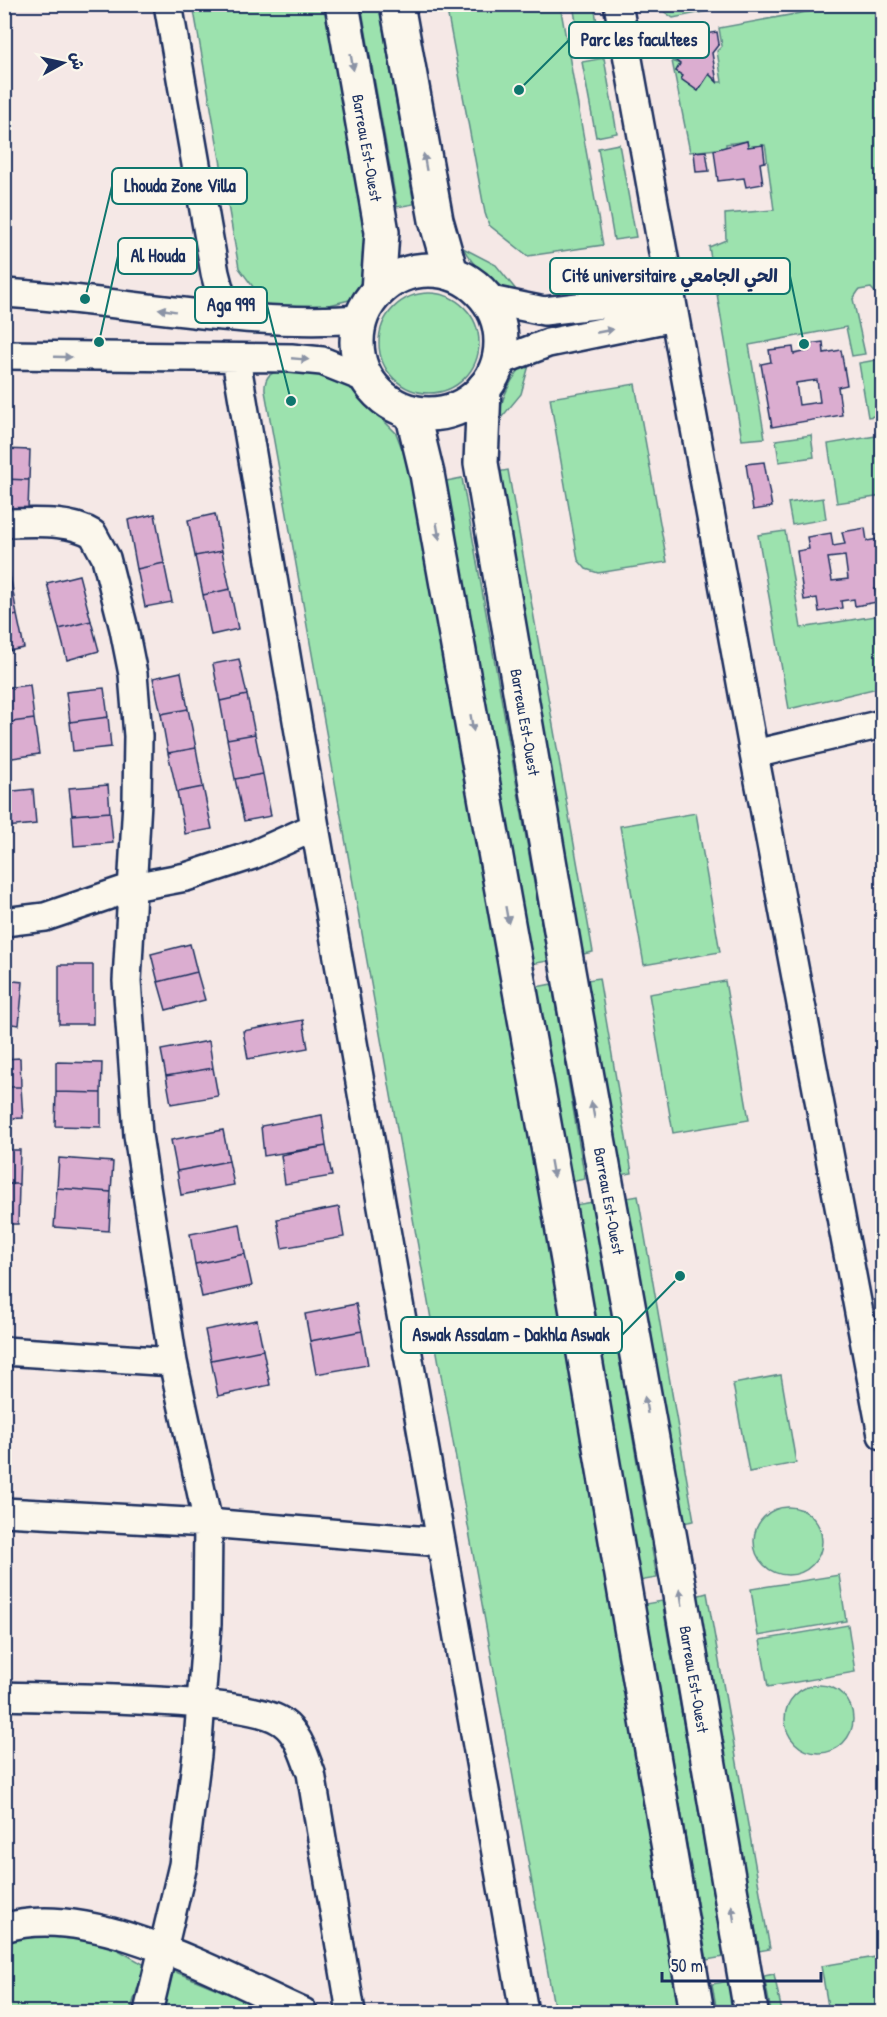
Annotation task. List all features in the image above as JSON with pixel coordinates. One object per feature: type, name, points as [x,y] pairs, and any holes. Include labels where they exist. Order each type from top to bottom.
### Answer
[{"type":"main road","name":"Barreau Est-Ouest","points":[[342,4],[382,232],[378,291]]},
{"type":"main road","points":[[397,4],[436,220],[452,273]]},
{"type":"main road","points":[[432,270],[452,273],[477,288],[486,298],[500,329],[491,375],[466,403],[444,412],[412,412],[386,400],[368,379],[358,350],[361,319],[378,291],[394,279],[412,272],[432,270]]},
{"type":"main road","name":"Barreau Est-Ouest","points":[[491,375],[481,463],[570,982],[679,1589],[751,2013]]},
{"type":"main road","points":[[412,412],[430,486],[520,990],[697,2013]]},
{"type":"street","points":[[168,4],[215,273],[226,315]]},
{"type":"street","points":[[618,4],[754,754],[882,1435]]},
{"type":"street","points":[[4,293],[82,298],[174,312],[291,322],[361,319]]},
{"type":"street","points":[[486,298],[544,310],[672,307]]},
{"type":"street","points":[[491,375],[548,343],[672,307]]},
{"type":"street","points":[[4,356],[286,358],[322,361],[368,379]]},
{"type":"street","points":[[236,359],[315,827],[524,2013]]},
{"type":"street","points":[[4,523],[49,523],[86,530],[101,544],[133,674],[137,801],[127,981],[133,1088],[138,1135],[173,1362],[208,1523],[207,1624],[202,1704],[183,1866],[148,2013]]},
{"type":"street","points":[[754,754],[882,724]]},
{"type":"street","points":[[4,922],[45,917],[133,887],[186,877],[253,855],[315,827]]},
{"type":"street","points":[[4,1351],[173,1362]]},
{"type":"street","points":[[4,1512],[208,1523],[441,1542]]},
{"type":"street","points":[[4,1696],[202,1704],[264,1712],[283,1722],[300,1742],[311,1773],[351,2013]]},
{"type":"street","points":[[4,1928],[24,1922],[96,1927],[164,1951],[303,2013]]},
{"type":"green space","points":[[193,5],[328,5],[363,204],[367,270],[353,299],[310,310],[268,307],[239,268]]},
{"type":"green space","points":[[361,5],[379,5],[414,204],[397,207]]},
{"type":"green space","points":[[446,5],[560,5],[603,245],[528,256],[489,225]]},
{"type":"green space","points":[[573,5],[594,5],[601,46],[581,50]]},
{"type":"green space","points":[[661,5],[707,5],[708,11],[673,18],[662,10]]},
{"type":"green space","points":[[844,5],[882,5],[882,350],[880,351],[877,331],[880,302],[871,288],[859,290],[853,299],[865,354],[852,356],[846,327],[749,345],[765,438],[742,440],[709,247],[726,240],[725,214],[774,210],[766,150],[765,145],[748,147],[747,141],[726,144],[726,148],[690,152],[672,61],[680,64],[676,71],[683,76],[681,79],[698,91],[709,74],[717,82],[722,82],[717,51],[722,46],[719,28]]},
{"type":"green space","points":[[604,58],[617,133],[596,137],[582,62]]},
{"type":"green space","points":[[619,144],[636,237],[614,240],[598,148]]},
{"type":"green space","points":[[463,248],[496,265],[521,296],[488,277],[474,264]]},
{"type":"green space","points":[[429,293],[448,297],[464,308],[475,324],[479,343],[475,362],[464,378],[448,389],[429,393],[410,389],[394,378],[383,362],[379,343],[383,324],[394,308],[410,297]]},
{"type":"green space","points":[[531,358],[521,394],[497,423],[508,388]]},
{"type":"green space","points":[[882,359],[882,415],[868,417],[859,363]]},
{"type":"green space","points":[[285,368],[325,372],[339,379],[355,392],[396,433],[414,480],[542,1205],[679,2012],[555,2012],[265,391],[269,375]]},
{"type":"green space","points":[[635,384],[667,562],[598,573],[586,569],[578,560],[550,398]]},
{"type":"green space","points":[[811,435],[814,457],[779,462],[776,440]]},
{"type":"green space","points":[[882,435],[882,496],[837,503],[828,444]]},
{"type":"green space","points":[[508,470],[593,952],[583,954],[497,472]]},
{"type":"green space","points":[[462,478],[548,961],[531,964],[446,481]]},
{"type":"green space","points":[[823,498],[826,519],[792,525],[788,503]]},
{"type":"green space","points":[[785,531],[801,628],[882,615],[882,687],[789,709],[758,535]]},
{"type":"green space","points":[[696,813],[720,952],[644,965],[620,826]]},
{"type":"green space","points":[[599,978],[632,1173],[621,1175],[587,980]]},
{"type":"green space","points":[[725,981],[749,1120],[673,1133],[649,994]]},
{"type":"green space","points":[[552,984],[585,1179],[569,1182],[536,987]]},
{"type":"green space","points":[[638,1196],[694,1521],[683,1523],[627,1198]]},
{"type":"green space","points":[[592,1202],[657,1578],[639,1581],[575,1205]]},
{"type":"green space","points":[[781,1375],[796,1463],[749,1472],[733,1384]]},
{"type":"green space","points":[[788,1507],[801,1510],[812,1517],[819,1528],[822,1541],[819,1554],[812,1565],[801,1572],[788,1575],[775,1572],[764,1565],[757,1554],[754,1541],[757,1528],[764,1517],[775,1510]]},
{"type":"green space","points":[[839,1575],[846,1621],[758,1636],[751,1589]]},
{"type":"green space","points":[[707,1593],[770,1949],[759,1951],[696,1596]]},
{"type":"green space","points":[[662,1601],[724,1957],[707,1960],[645,1604]]},
{"type":"green space","points":[[848,1625],[855,1672],[768,1687],[760,1640]]},
{"type":"green space","points":[[819,1685],[832,1688],[843,1695],[850,1706],[853,1719],[850,1732],[843,1743],[832,1750],[819,1753],[806,1750],[795,1743],[788,1732],[785,1719],[788,1706],[795,1695],[806,1688]]},
{"type":"green space","points":[[67,1932],[115,1948],[145,1965],[130,2012],[5,2012],[5,1940],[23,1935]]},
{"type":"green space","points":[[882,1956],[882,2012],[829,2012],[821,1966]]},
{"type":"green space","points":[[171,1970],[273,2012],[158,2012]]},
{"type":"green space","points":[[774,1974],[782,2012],[771,2012],[764,1976]]},
{"type":"green space","points":[[730,1981],[735,2012],[717,2012],[712,1984]]},
{"type":"building","points":[[717,32],[719,44],[712,53],[717,82],[709,74],[698,91],[681,79],[683,76],[676,71],[680,64],[675,60],[686,44],[697,52],[706,43],[704,34]]},
{"type":"building","points":[[747,141],[748,147],[763,145],[765,162],[760,163],[763,184],[746,187],[744,178],[718,181],[714,150]]},
{"type":"building","points":[[706,151],[709,171],[696,172],[694,152]]},
{"type":"building","points":[[823,342],[824,353],[841,350],[847,385],[838,387],[842,415],[772,427],[761,364],[771,362],[769,350],[793,347],[794,354],[809,351],[808,344]],"holes":[[[817,380],[820,402],[799,405],[796,383]]]},
{"type":"building","points":[[4,449],[30,450],[29,480],[4,479]]},
{"type":"building","points":[[764,462],[772,507],[753,510],[746,464]]},
{"type":"building","points":[[4,479],[29,480],[28,510],[4,509]]},
{"type":"building","points":[[155,514],[164,563],[137,569],[128,520]]},
{"type":"building","points":[[215,514],[222,551],[195,556],[188,520]]},
{"type":"building","points":[[865,528],[867,541],[879,539],[882,588],[875,589],[877,602],[855,606],[854,599],[841,601],[842,608],[819,612],[817,598],[804,600],[797,551],[809,549],[807,537],[831,533],[833,546],[845,544],[842,532]],"holes":[[[845,556],[848,579],[832,581],[828,558]]]},
{"type":"building","points":[[222,551],[230,589],[203,595],[195,556]]},
{"type":"building","points":[[164,563],[172,602],[145,607],[137,569]]},
{"type":"building","points":[[9,569],[17,615],[4,618],[4,570]]},
{"type":"building","points":[[79,575],[91,621],[59,629],[47,583]]},
{"type":"building","points":[[230,589],[238,629],[211,635],[203,595]]},
{"type":"building","points":[[17,615],[24,648],[4,652],[4,618]]},
{"type":"building","points":[[91,621],[99,651],[67,660],[59,629]]},
{"type":"building","points":[[239,659],[247,695],[220,701],[213,664]]},
{"type":"building","points":[[181,672],[188,709],[161,714],[153,678]]},
{"type":"building","points":[[30,685],[34,719],[4,723],[4,688]]},
{"type":"building","points":[[104,688],[108,717],[70,722],[66,692]]},
{"type":"building","points":[[247,695],[255,734],[227,739],[220,701]]},
{"type":"building","points":[[188,709],[196,748],[168,753],[161,714]]},
{"type":"building","points":[[108,717],[111,747],[73,751],[70,722]]},
{"type":"building","points":[[34,719],[39,754],[6,759],[4,723]]},
{"type":"building","points":[[255,734],[263,774],[235,779],[227,739]]},
{"type":"building","points":[[196,748],[203,787],[177,792],[168,753]]},
{"type":"building","points":[[263,774],[271,816],[244,821],[235,779]]},
{"type":"building","points":[[108,785],[110,812],[72,815],[69,788]]},
{"type":"building","points":[[203,787],[212,829],[185,834],[177,792]]},
{"type":"building","points":[[33,789],[36,824],[6,827],[4,792]]},
{"type":"building","points":[[110,812],[113,843],[74,846],[72,815]]},
{"type":"building","points":[[190,944],[197,972],[158,982],[151,954]]},
{"type":"building","points":[[59,965],[93,965],[93,1024],[59,1024]]},
{"type":"building","points":[[197,972],[205,1000],[166,1010],[158,982]]},
{"type":"building","points":[[4,980],[23,982],[19,1025],[4,1023]]},
{"type":"building","points":[[303,1020],[308,1048],[248,1059],[243,1031]]},
{"type":"building","points":[[209,1041],[213,1068],[166,1076],[161,1050]]},
{"type":"building","points":[[20,1058],[21,1087],[4,1087],[4,1059]]},
{"type":"building","points":[[56,1062],[102,1063],[101,1093],[56,1092]]},
{"type":"building","points":[[213,1068],[218,1096],[171,1104],[166,1076]]},
{"type":"building","points":[[4,1087],[21,1087],[23,1118],[4,1119]]},
{"type":"building","points":[[56,1092],[101,1093],[101,1127],[55,1126]]},
{"type":"building","points":[[322,1115],[326,1146],[264,1156],[261,1126]]},
{"type":"building","points":[[223,1130],[229,1161],[177,1171],[171,1140]]},
{"type":"building","points":[[326,1146],[332,1176],[285,1184],[281,1155]]},
{"type":"building","points":[[4,1150],[20,1150],[19,1184],[4,1184]]},
{"type":"building","points":[[59,1158],[113,1162],[111,1192],[57,1188]]},
{"type":"building","points":[[229,1161],[234,1185],[181,1195],[177,1171]]},
{"type":"building","points":[[4,1184],[19,1184],[18,1224],[4,1224]]},
{"type":"building","points":[[57,1188],[111,1192],[109,1231],[54,1227]]},
{"type":"building","points":[[339,1207],[344,1237],[282,1248],[277,1219]]},
{"type":"building","points":[[240,1224],[245,1254],[195,1264],[190,1234]]},
{"type":"building","points":[[245,1254],[252,1286],[202,1297],[195,1264]]},
{"type":"building","points":[[356,1304],[362,1331],[310,1341],[305,1314]]},
{"type":"building","points":[[257,1320],[263,1350],[211,1360],[205,1330]]},
{"type":"building","points":[[362,1331],[368,1365],[316,1374],[310,1341]]},
{"type":"building","points":[[263,1350],[270,1385],[218,1396],[211,1360]]},
{"type":"place","name":"Parc les facultees","points":[[519,90]]},
{"type":"place","name":"Lhouda Zone Villa","points":[[85,299]]},
{"type":"place","name":"Al Houda","points":[[99,342]]},
{"type":"place","name":"Cité universitaire الحي الجامعي","points":[[804,344]]},
{"type":"place","name":"Aga 999","points":[[291,401]]},
{"type":"place","name":"Aswak Assalam - Dakhla Aswak","points":[[680,1276]]}]
